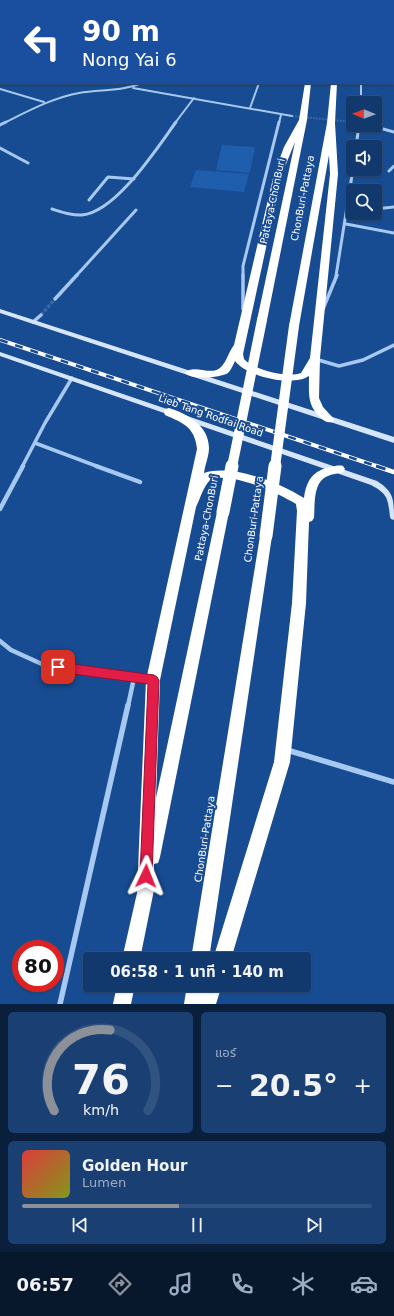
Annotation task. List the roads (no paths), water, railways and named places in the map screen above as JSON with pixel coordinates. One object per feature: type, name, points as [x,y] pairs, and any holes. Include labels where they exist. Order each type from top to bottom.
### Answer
[{"type":"highway","name":"Pattaya-ChonBuri","points":[[132,952],[303,120],[308,84]]},
{"type":"highway","name":"ChonBuri-Pattaya","points":[[201,952],[266,536],[294,326],[331,123],[334,84]]},
{"type":"highway","points":[[303,120],[288,147],[278,174],[243,323],[238,355],[239,360],[247,367],[276,376],[290,378],[305,375],[315,358]]},
{"type":"highway","points":[[330,419],[318,409],[314,402],[315,358],[318,323],[334,174],[331,123]]},
{"type":"highway","points":[[190,373],[216,374],[225,370],[239,344]]},
{"type":"highway","points":[[145,892],[154,680],[203,449],[202,439],[198,430],[192,423],[169,412]]},
{"type":"highway","points":[[224,952],[282,762],[312,482],[318,475],[327,471],[338,470]]},
{"type":"highway","points":[[191,506],[204,479],[215,473],[236,476],[277,490],[301,502],[303,511],[299,603]]},
{"type":"highway","points":[[122,1004],[125,992]]},
{"type":"highway","points":[[193,1004],[195,992]]},
{"type":"highway","points":[[207,1004],[211,992]]},
{"type":"street","points":[[133,88],[140,84]]},
{"type":"street","points":[[250,108],[258,84]]},
{"type":"street","points":[[361,96],[362,84]]},
{"type":"street","points":[[0,125],[45,102],[80,93],[133,88],[292,116]]},
{"type":"street","points":[[0,89],[45,102]]},
{"type":"street","points":[[52,209],[75,215],[90,213],[122,192],[134,179],[194,98]]},
{"type":"street","points":[[243,323],[243,266],[281,115]]},
{"type":"street","points":[[382,128],[394,131]]},
{"type":"street","points":[[0,148],[28,163]]},
{"type":"street","points":[[389,171],[394,166]]},
{"type":"street","points":[[89,200],[108,177],[134,179]]},
{"type":"street","points":[[382,208],[394,207]]},
{"type":"street","points":[[55,299],[136,210]]},
{"type":"street","points":[[318,323],[338,271],[346,220]]},
{"type":"street","points":[[346,224],[394,233]]},
{"type":"street","points":[[0,311],[394,440]]},
{"type":"street","points":[[33,322],[40,315]]},
{"type":"street","points":[[315,358],[339,366],[363,360],[394,345]]},
{"type":"street","name":"Lieb Tang Rodfai Road","points":[[0,354],[374,483],[388,491],[392,498],[394,516]]},
{"type":"street","points":[[0,509],[34,443],[72,378]]},
{"type":"street","points":[[34,443],[140,482]]},
{"type":"street","points":[[0,641],[11,650],[44,665],[154,680]]},
{"type":"street","points":[[60,1004],[134,678]]},
{"type":"street","points":[[284,749],[394,782]]},
{"type":"tunnel","points":[[292,116],[346,121]]},
{"type":"tunnel","points":[[41,315],[55,299]]},
{"type":"railway","points":[[0,340],[379,467]]},
{"type":"railway","points":[[379,467],[394,472]]}]
